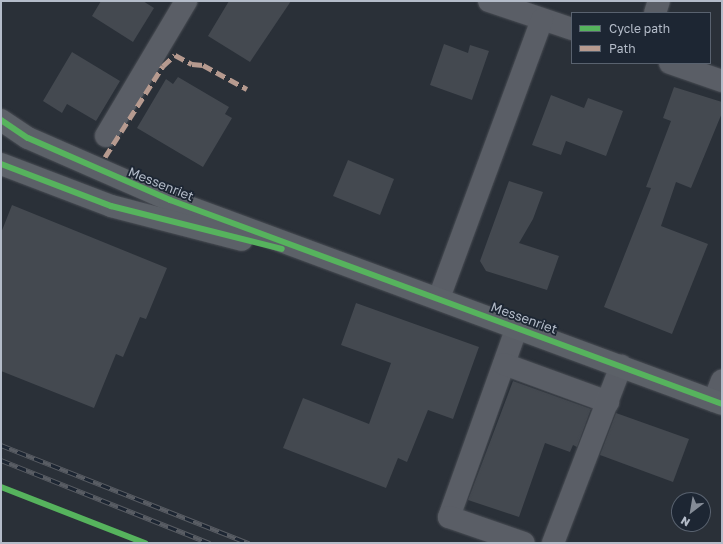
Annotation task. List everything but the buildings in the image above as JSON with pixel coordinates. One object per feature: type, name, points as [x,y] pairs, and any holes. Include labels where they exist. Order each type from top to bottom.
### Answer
[{"type":"main road","name":"Messenriet","points":[[1,120],[28,138],[181,215]]},
{"type":"main road","name":"Messenriet","points":[[1,164],[111,206],[181,215],[317,257],[439,298],[718,403]]},
{"type":"street","points":[[106,136],[186,1]]},
{"type":"street","points":[[489,1],[571,29]]},
{"type":"street","points":[[655,12],[659,1]]},
{"type":"street","points":[[439,298],[542,19]]},
{"type":"street","points":[[673,64],[722,81]]},
{"type":"street","points":[[517,327],[449,517],[524,543]]},
{"type":"street","points":[[504,364],[608,402]]},
{"type":"street","points":[[556,536],[621,366]]},
{"type":"street","points":[[718,403],[722,380]]},
{"type":"railway","points":[[1,445],[249,543]]},
{"type":"railway","points":[[1,460],[210,543]]},
{"type":"marked path","points":[[105,157],[163,66],[175,55],[192,64],[203,65],[247,89]]},
{"type":"cycle path","points":[[1,120],[28,138],[170,200],[722,404]]},
{"type":"cycle path","points":[[1,164],[111,206],[282,249]]},
{"type":"cycle path","points":[[1,487],[145,543]]}]
